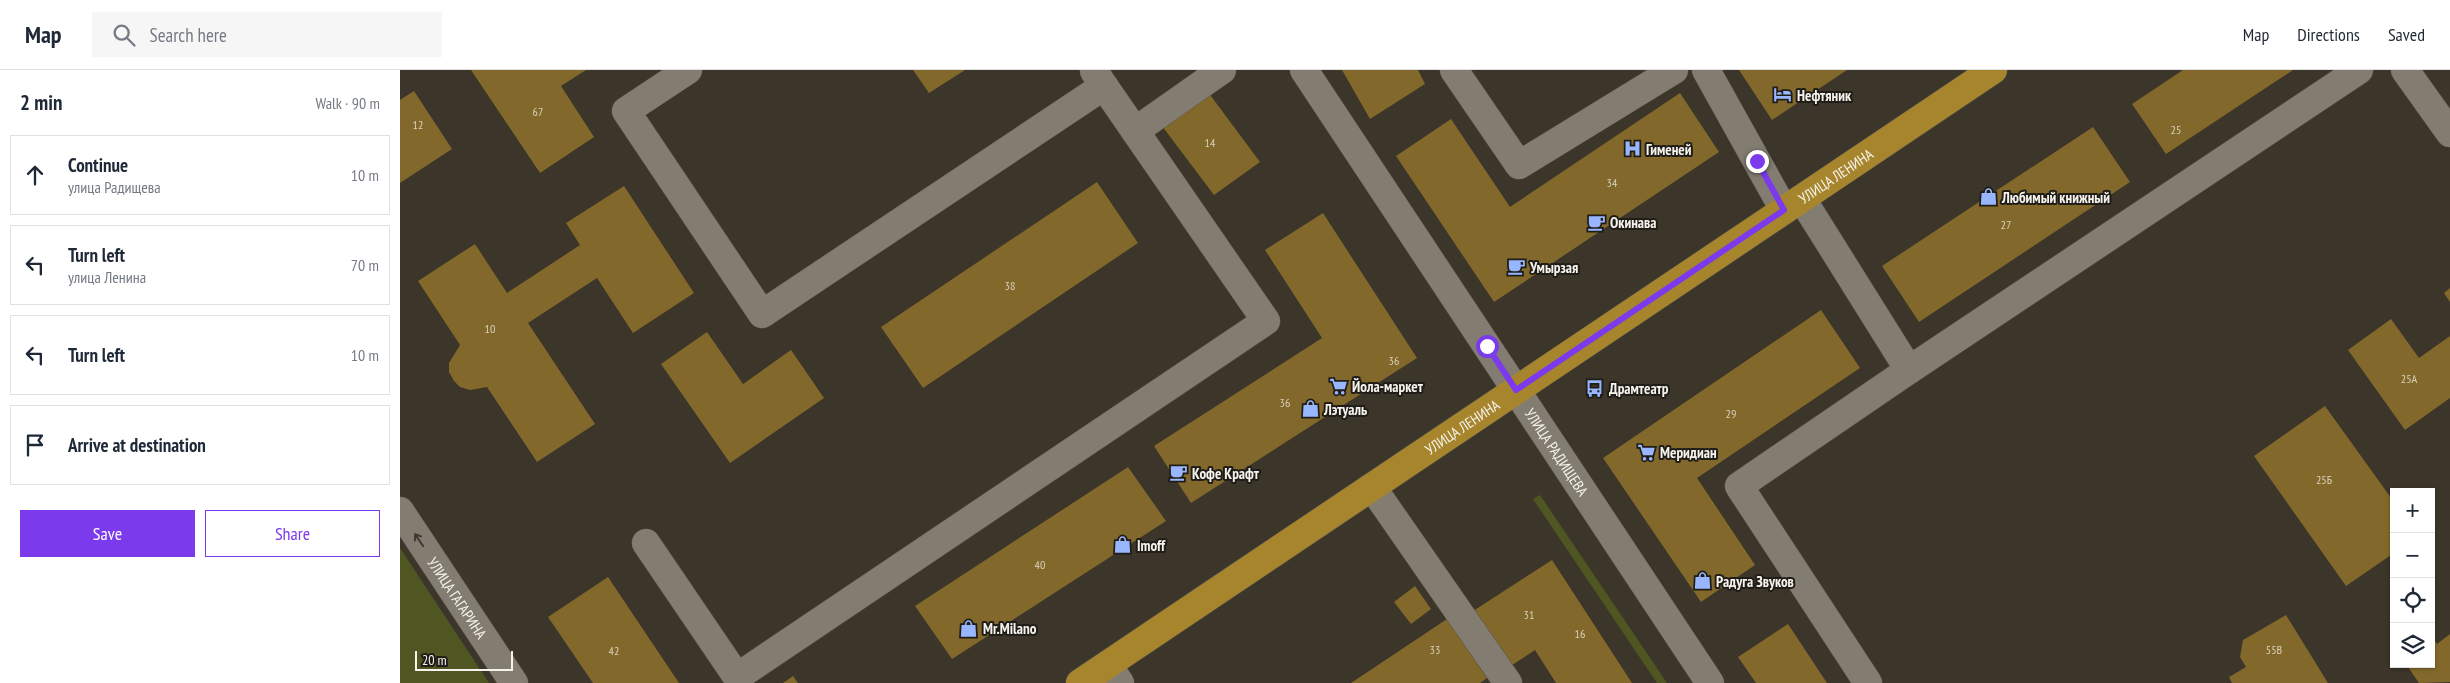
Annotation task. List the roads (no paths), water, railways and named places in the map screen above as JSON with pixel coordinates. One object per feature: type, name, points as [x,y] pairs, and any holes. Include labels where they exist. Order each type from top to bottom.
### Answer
[{"type":"main road","name":"УЛИЦА ЛЕНИНА","points":[[1080,683],[1114,674],[1372,487],[1993,70]]},
{"type":"street","points":[[646,543],[737,677],[1266,321],[1098,78],[762,314],[626,111],[688,70]]},
{"type":"street","points":[[1135,131],[1222,70]]},
{"type":"street","name":"УЛИЦА РАДИЩЕВА","points":[[1304,70],[1710,683]]},
{"type":"street","points":[[1454,70],[1519,165],[1674,70]]},
{"type":"street","points":[[1706,70],[1793,204],[1909,370]]},
{"type":"street","points":[[1868,683],[1739,486],[1909,370],[2359,70]]},
{"type":"street","points":[[2405,70],[2450,133]]},
{"type":"street","points":[[1372,487],[1508,683]]},
{"type":"street","name":"УЛИЦА ГАГАРИНА","points":[[400,511],[514,683]]},
{"type":"place","name":"Нефтяник","points":[[1783,95]]},
{"type":"place","name":"Гименей","points":[[1632,149]]},
{"type":"place","name":"Любимый книжный","points":[[1988,197]]},
{"type":"place","name":"Окинава","points":[[1596,222]]},
{"type":"place","name":"Умырзая","points":[[1516,267]]},
{"type":"place","name":"Йола-маркет","points":[[1338,386]]},
{"type":"place","name":"Драмтеатр","points":[[1595,388]]},
{"type":"place","name":"Лэтуаль","points":[[1310,409]]},
{"type":"place","name":"Меридиан","points":[[1646,452]]},
{"type":"place","name":"Кофе Крафт","points":[[1178,473]]},
{"type":"place","name":"Imoff","points":[[1123,545]]},
{"type":"place","name":"Радуга Звуков","points":[[1702,581]]},
{"type":"place","name":"Mr.Milano","points":[[969,628]]}]
